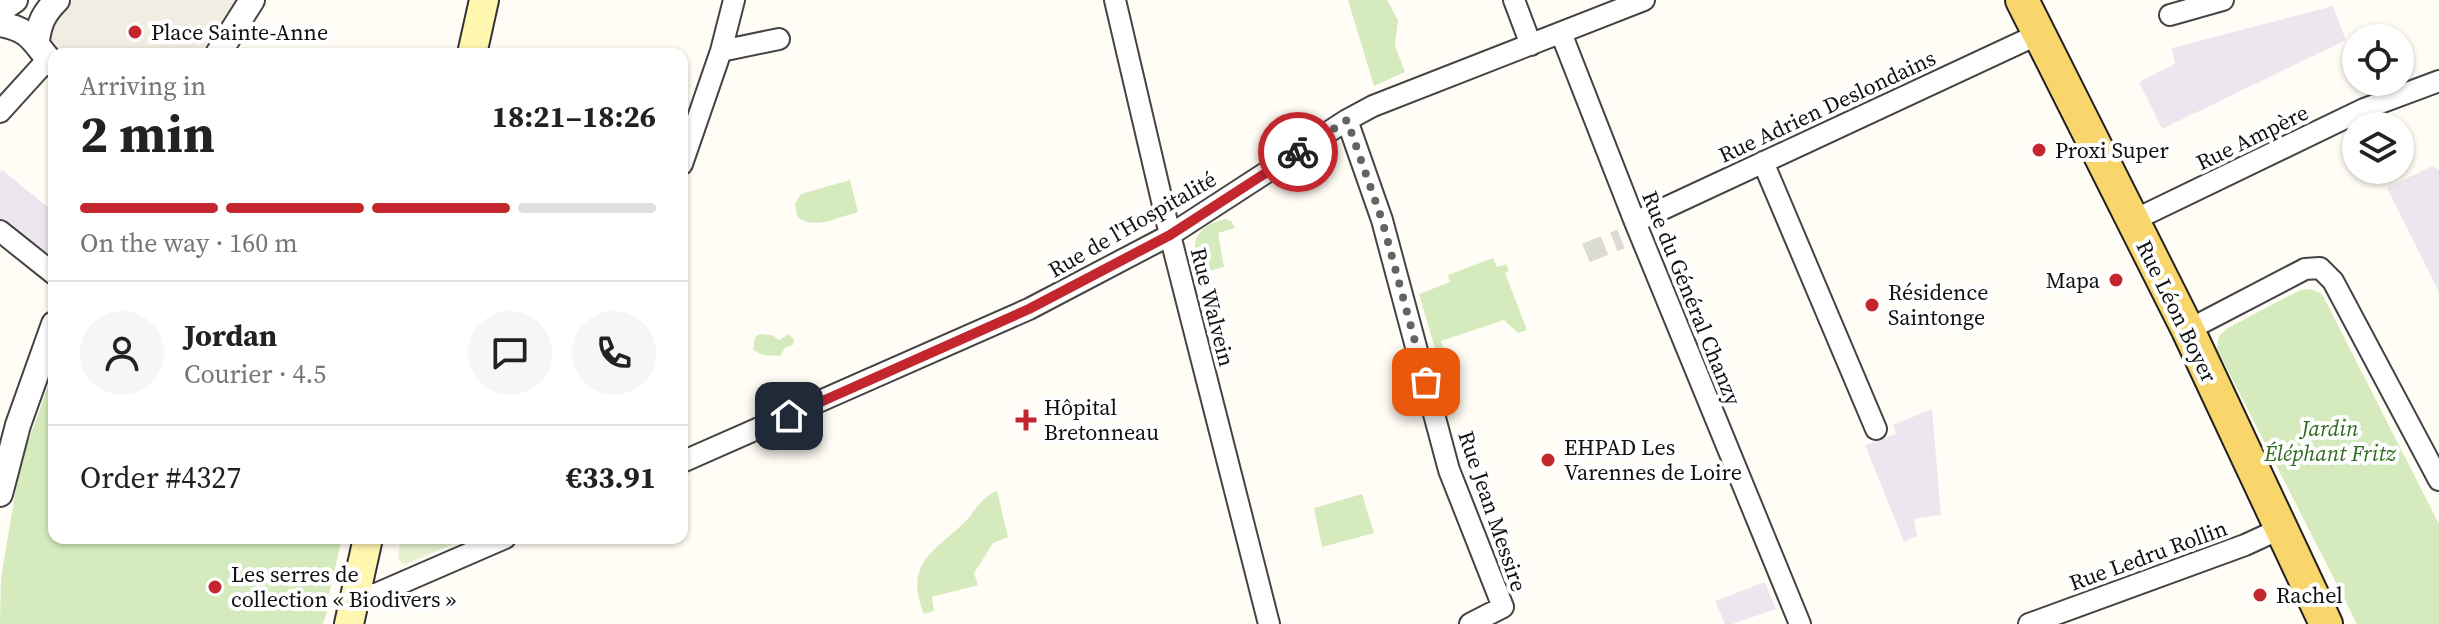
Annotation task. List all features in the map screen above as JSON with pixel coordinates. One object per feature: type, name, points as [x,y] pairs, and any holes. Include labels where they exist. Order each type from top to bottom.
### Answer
[{"type":"main road","points":[[473,48],[484,0]]},
{"type":"main road","name":"Rue Léon Boyer","points":[[2022,0],[2188,330],[2326,624]]},
{"type":"main road","points":[[349,624],[367,544]]},
{"type":"street","points":[[0,10],[15,0]]},
{"type":"street","points":[[46,55],[39,23],[57,0]]},
{"type":"street","points":[[222,48],[252,0]]},
{"type":"street","points":[[688,147],[721,51],[734,0]]},
{"type":"street","name":"Rue Walvein","points":[[1115,0],[1170,235],[1269,624]]},
{"type":"street","points":[[1514,0],[1531,45]]},
{"type":"street","name":"Rue de l'Hospitalité","points":[[688,459],[1024,311],[1170,235],[1373,106],[1644,0]]},
{"type":"street","points":[[2170,15],[2223,0]]},
{"type":"street","points":[[0,24],[21,30],[46,55]]},
{"type":"street","name":"Rue du Général Chanzy","points":[[1561,33],[1800,624]]},
{"type":"street","name":"Rue Adrien Deslondains","points":[[1635,222],[2039,34]]},
{"type":"street","points":[[721,51],[779,39]]},
{"type":"street","points":[[0,112],[46,55]]},
{"type":"street","name":"Rue Ampère","points":[[2132,221],[2364,109],[2439,81]]},
{"type":"street","name":"Rue Jean Messire","points":[[1347,120],[1382,220],[1449,470],[1503,607],[1470,624]]},
{"type":"street","points":[[1763,162],[1876,429]]},
{"type":"street","points":[[0,231],[48,269]]},
{"type":"street","points":[[2188,330],[2305,269],[2320,268],[2333,281],[2437,471]]},
{"type":"street","points":[[0,494],[5,454],[48,340]]},
{"type":"street","name":"Rue Ledru Rollin","points":[[2029,624],[2254,542],[2282,528]]},
{"type":"street","points":[[356,594],[376,594],[491,544]]},
{"type":"shaded area","name":"Place Sainte-Anne","points":[[74,0],[241,0],[210,48],[52,48],[48,38],[58,11]]},
{"type":"shaded area","points":[[2333,6],[2342,30],[2342,42],[2162,129],[2139,82],[2175,64],[2172,48]]},
{"type":"shaded area","points":[[2432,166],[2439,170],[2439,292],[2387,188],[2395,184],[2414,184],[2414,175]]},
{"type":"shaded area","points":[[2,170],[48,207],[48,261],[0,222]]},
{"type":"shaded area","points":[[1932,409],[1941,515],[1914,519],[1917,536],[1904,542],[1865,445],[1896,434],[1893,425]]},
{"type":"shaded area","points":[[1765,582],[1776,609],[1725,624],[1715,601]]},
{"type":"green space","points":[[1348,0],[1387,0],[1398,20],[1395,46],[1405,72],[1374,86]]},
{"type":"green space","points":[[850,180],[858,212],[818,223],[797,216],[795,204],[801,194]]},
{"type":"green space","points":[[1225,219],[1231,221],[1235,228],[1218,233],[1224,267],[1210,271],[1208,264],[1198,266],[1195,249],[1198,235],[1208,226]]},
{"type":"green space","points":[[1493,258],[1497,267],[1506,264],[1509,271],[1505,273],[1527,330],[1518,333],[1504,320],[1441,341],[1447,359],[1439,362],[1419,294],[1450,282],[1448,275]]},
{"type":"green space","name":"Jardin Éléphant Fritz","points":[[2311,289],[2322,294],[2439,524],[2439,624],[2357,624],[2217,349],[2219,336],[2228,328],[2300,290]]},
{"type":"green space","points":[[789,334],[794,340],[793,345],[785,348],[780,356],[763,355],[753,350],[755,337],[772,335],[779,340]]},
{"type":"green space","points":[[48,387],[48,544],[341,544],[323,624],[0,624],[1,579],[20,464]]},
{"type":"green space","points":[[997,491],[1008,537],[993,543],[974,573],[978,585],[932,597],[934,611],[924,614],[917,582],[920,570],[934,550],[966,521],[983,500]]},
{"type":"green space","points":[[1362,494],[1374,533],[1322,547],[1314,508]]},
{"type":"green space","points":[[400,544],[454,544],[404,565],[398,558]]},
{"type":"tunnel","points":[[1586,253],[1621,239]]},
{"type":"way so far","points":[[1298,152],[1347,120],[1382,220],[1426,382]]},
{"type":"place","name":"Place Sainte-Anne","points":[[135,32]]},
{"type":"place","name":"Proxi Super","points":[[2039,150]]},
{"type":"place","name":"Mapa","points":[[2116,280]]},
{"type":"place","name":"Résidence Saintonge","points":[[1872,305]]},
{"type":"place","name":"Hôpital Bretonneau","points":[[1026,420]]},
{"type":"place","name":"EHPAD Les Varennes de Loire","points":[[1548,460]]},
{"type":"place","name":"Les serres de collection « Biodivers »","points":[[215,587]]},
{"type":"place","name":"Rachel","points":[[2260,595]]},
{"type":"route","points":[[789,416],[1029,309],[1170,235],[1298,152]]}]
